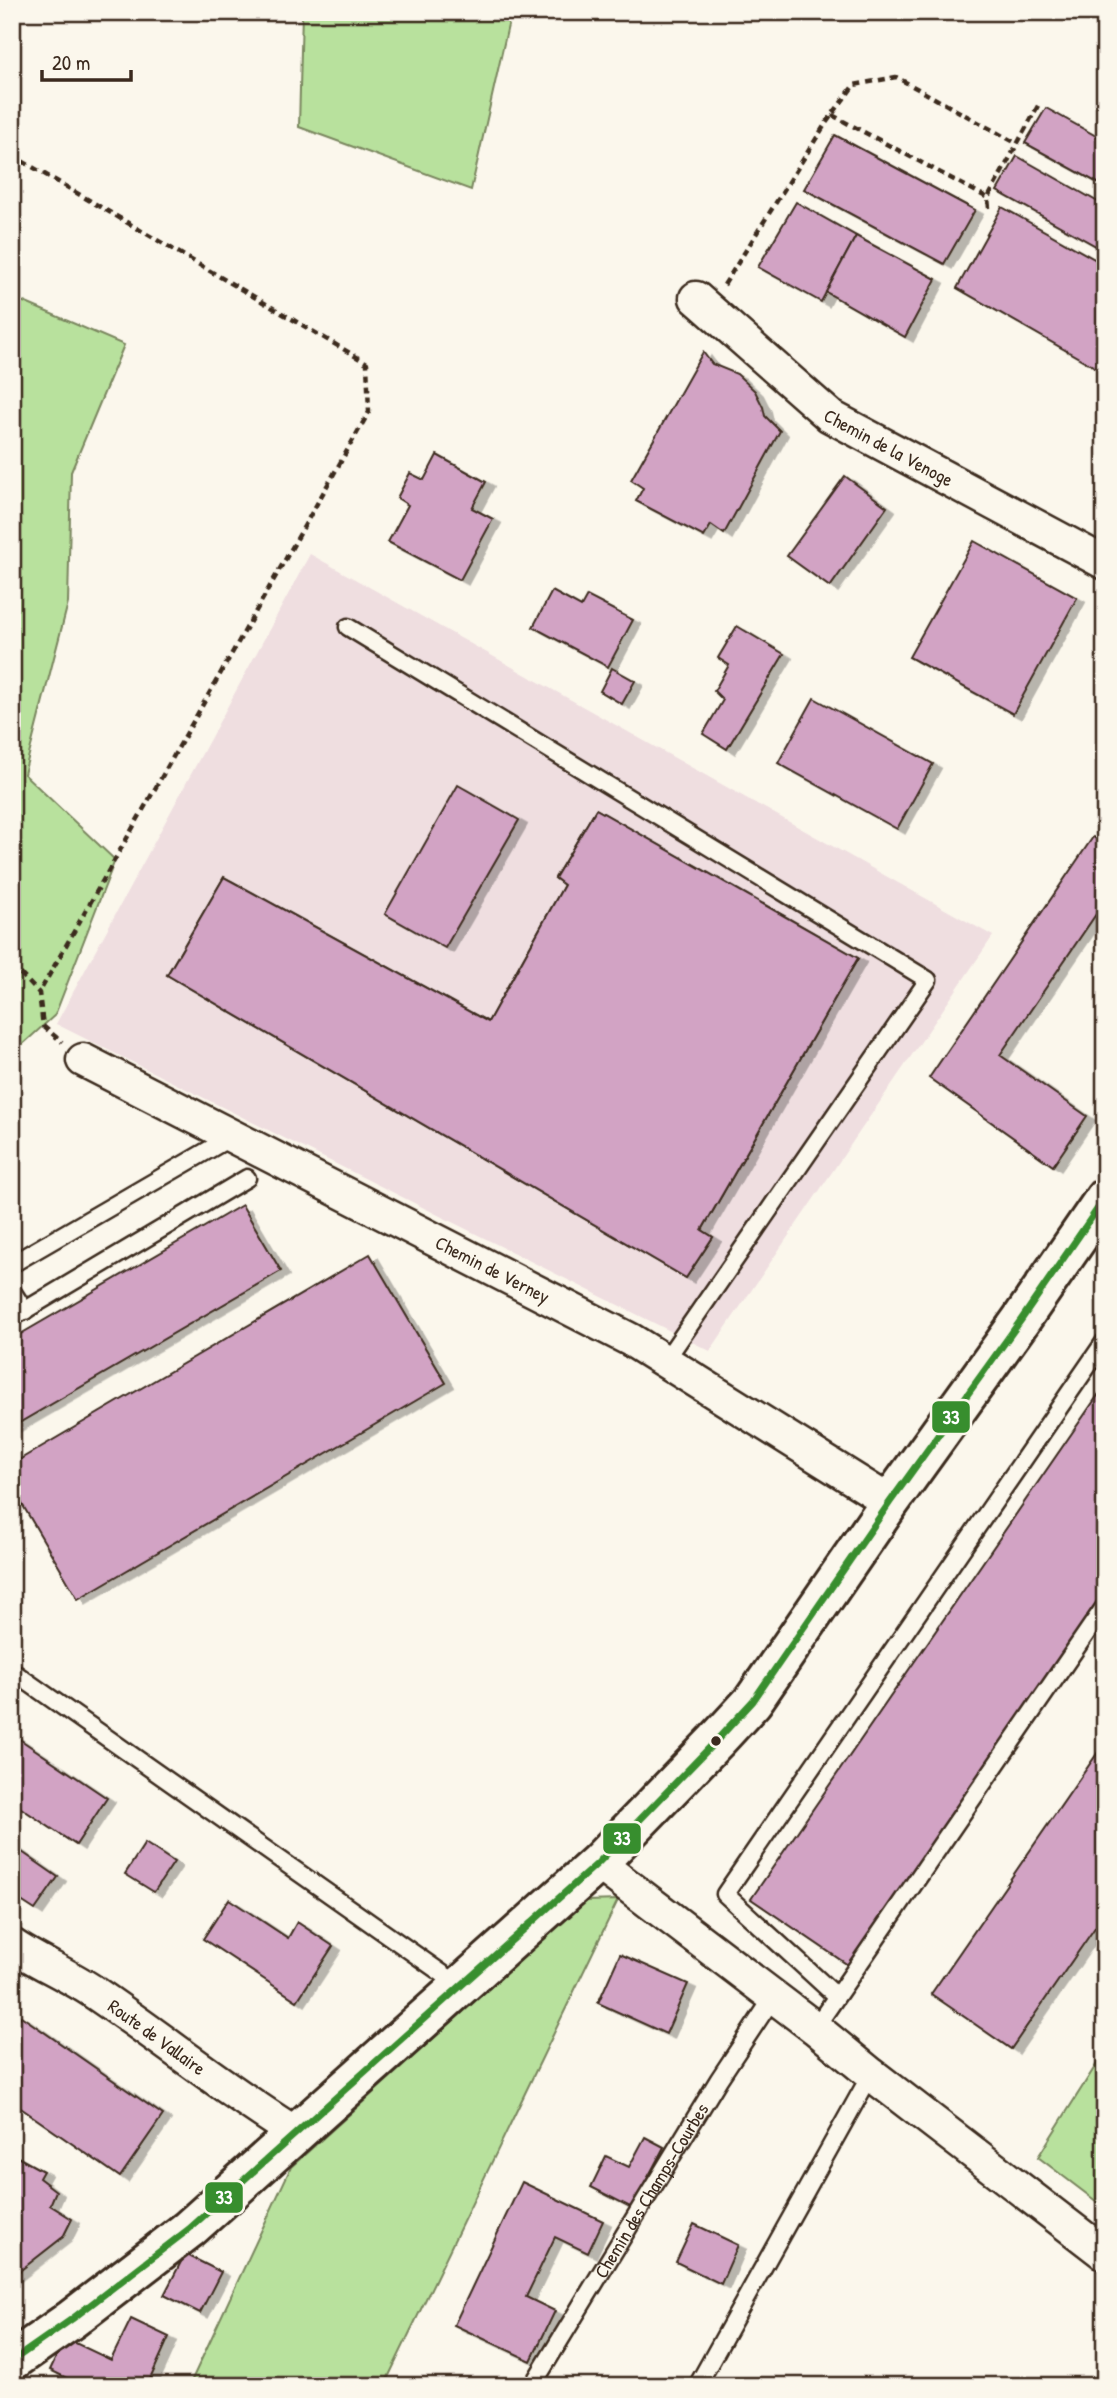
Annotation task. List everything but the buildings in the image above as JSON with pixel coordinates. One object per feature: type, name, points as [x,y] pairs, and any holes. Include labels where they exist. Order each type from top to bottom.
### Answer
[{"type":"street","name":"Chemin de la Venoge","points":[[702,304],[830,416],[1105,563]]},
{"type":"street","name":"Chemin de Verney","points":[[83,1060],[631,1340],[890,1502]]},
{"type":"street","points":[[13,2362],[179,2237],[297,2134],[598,1863],[753,1701],[1105,1198]]},
{"type":"street","points":[[598,1863],[774,1996],[1105,2254]]},
{"type":"street","name":"Route de Vallaire","points":[[12,1945],[93,1992],[244,2101],[297,2134]]},
{"type":"lane","points":[[348,626],[928,980],[665,1361]]},
{"type":"lane","points":[[12,1264],[231,1137]]},
{"type":"lane","points":[[12,1291],[19,1315],[247,1178]]},
{"type":"lane","points":[[835,1995],[725,1894],[1105,1341]]},
{"type":"lane","points":[[815,2028],[835,1995],[1105,1606]]},
{"type":"lane","points":[[12,1671],[461,1987]]},
{"type":"lane","name":"Chemin des Champs-Courbes","points":[[532,2386],[719,2079],[774,1996]]},
{"type":"lane","points":[[697,2386],[871,2074]]},
{"type":"path","points":[[702,304],[854,85],[895,77],[1016,144]]},
{"type":"path","points":[[989,208],[988,198],[1040,102]]},
{"type":"path","points":[[832,115],[988,198]]},
{"type":"path","points":[[12,155],[367,363],[369,412],[39,993],[43,1026],[83,1060]]},
{"type":"path","points":[[12,965],[39,993]]},
{"type":"shaded area","points":[[310,554],[993,936],[710,1351],[56,1024]]},
{"type":"green space","points":[[302,12],[511,12],[471,190],[299,127]]},
{"type":"green space","points":[[12,297],[124,345],[71,472],[68,603],[24,774],[115,860],[55,1015],[23,1044],[12,1043]]},
{"type":"green space","points":[[618,1900],[384,2386],[189,2386],[291,2167],[586,1901]]},
{"type":"green space","points":[[1105,2051],[1105,2208],[1038,2157]]},
{"type":"transit line","name":"33","points":[[12,2361],[72,2319],[189,2229],[598,1863],[716,1741],[753,1701],[1105,1198]]}]
